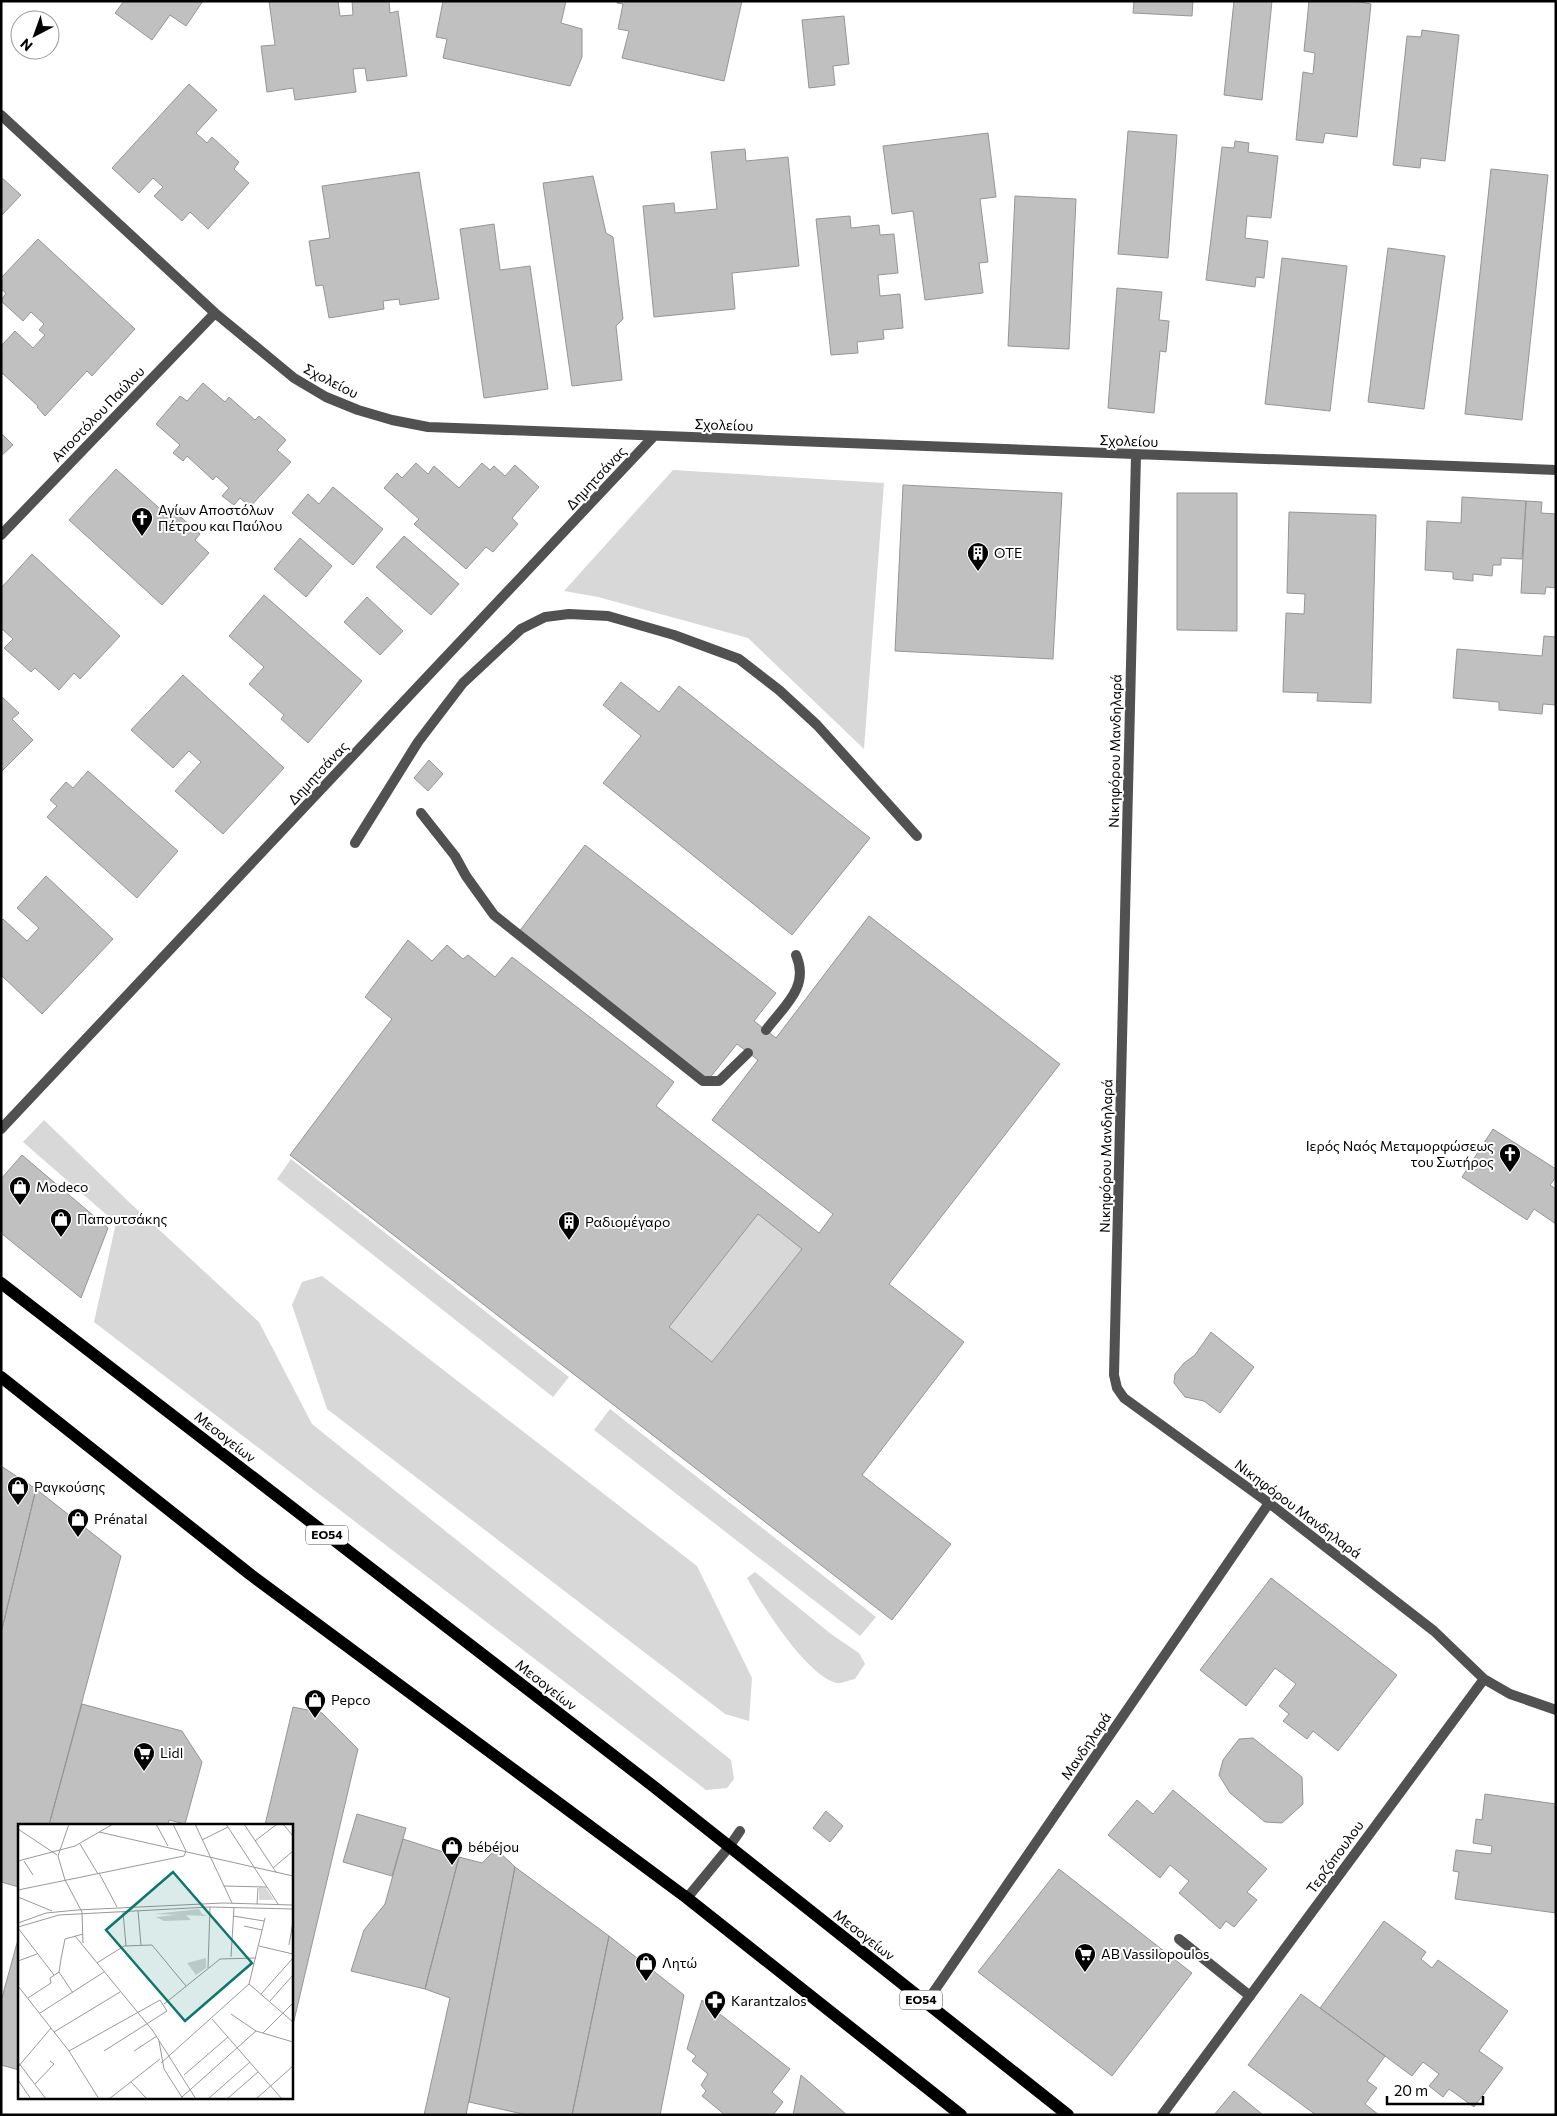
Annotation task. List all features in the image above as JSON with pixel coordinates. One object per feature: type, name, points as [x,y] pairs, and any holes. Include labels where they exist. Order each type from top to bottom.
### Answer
[{"type":"main road","name":"Μεσογείων","points":[[1,1283],[645,1780],[1068,2115]]},
{"type":"main road","points":[[1,1377],[251,1575],[686,1898],[961,2115]]},
{"type":"street","name":"Σχολείου","points":[[1,115],[215,313],[294,378],[326,397],[392,420],[428,427],[1556,470]]},
{"type":"street","name":"Αποστόλου Παύλου","points":[[1,535],[215,313]]},
{"type":"street","name":"Δημητσάνας","points":[[1,1129],[654,436]]},
{"type":"street","name":"Νικηφόρου Μανδηλαρά","points":[[1136,455],[1114,1375],[1117,1388],[1124,1398],[1269,1504],[1434,1631],[1484,1679]]},
{"type":"street","points":[[355,843],[418,742],[463,683],[521,629],[545,617],[569,614],[608,616],[674,635],[739,659],[779,690],[817,725],[917,836]]},
{"type":"street","points":[[421,813],[455,856],[466,876],[494,915],[703,1081],[719,1081],[748,1052]]},
{"type":"street","points":[[766,1030],[799,987],[800,970],[796,955]]},
{"type":"street","name":"Μανδηλαρά","points":[[926,2003],[1269,1504]]},
{"type":"street","points":[[1484,1679],[1510,1694],[1556,1710]]},
{"type":"street","name":"Τερζόπουλου","points":[[1162,2115],[1484,1679]]},
{"type":"street","points":[[686,1898],[740,1831]]},
{"type":"street","points":[[1179,1939],[1250,1996]]},
{"type":"shaded area","points":[[673,470],[884,483],[864,749],[748,638],[598,597],[564,591]]},
{"type":"shaded area","points":[[44,1120],[128,1201],[259,1322],[312,1424],[731,1760],[734,1779],[727,1788],[706,1790],[94,1322],[116,1223],[23,1142]]},
{"type":"shaded area","points":[[291,1159],[569,1377],[553,1397],[277,1179]]},
{"type":"shaded area","points":[[758,1214],[802,1249],[712,1362],[669,1327]]},
{"type":"shaded area","points":[[322,1276],[697,1566],[752,1678],[749,1721],[725,1714],[327,1409],[292,1305],[302,1282]]},
{"type":"shaded area","points":[[610,1409],[876,1617],[860,1636],[594,1430]]},
{"type":"shaded area","points":[[755,1572],[831,1634],[859,1653],[865,1664],[855,1679],[836,1683],[824,1677],[812,1667],[786,1638],[763,1605],[747,1578]]},
{"type":"building","points":[[124,1],[203,1],[186,26],[170,15],[152,40],[115,13]]},
{"type":"building","points":[[269,1],[338,1],[340,16],[353,15],[352,1],[389,1],[390,13],[398,11],[407,76],[367,81],[365,68],[353,69],[356,92],[295,100],[293,88],[267,92],[261,46],[275,45]]},
{"type":"building","points":[[443,1],[566,1],[561,23],[582,29],[582,57],[570,86],[443,58],[447,39],[436,37]]},
{"type":"building","points":[[617,1],[742,1],[724,81],[622,58],[629,31],[618,29],[623,4],[617,3]]},
{"type":"building","points":[[1134,1],[1193,1],[1192,16],[1133,13]]},
{"type":"building","points":[[1234,1],[1272,1],[1262,100],[1224,95]]},
{"type":"building","points":[[1309,1],[1355,1],[1371,4],[1357,137],[1325,133],[1323,143],[1296,140],[1303,72],[1313,74],[1315,53],[1304,51]]},
{"type":"building","points":[[844,16],[849,64],[833,66],[835,85],[809,88],[802,20]]},
{"type":"building","points":[[1422,30],[1459,35],[1445,161],[1421,158],[1420,168],[1393,165],[1407,36],[1421,37]]},
{"type":"building","points":[[189,84],[217,110],[196,133],[207,143],[212,137],[239,162],[234,169],[249,183],[208,229],[190,212],[182,221],[154,196],[163,187],[153,178],[139,193],[112,168]]},
{"type":"building","points":[[1128,131],[1177,135],[1168,258],[1118,254]]},
{"type":"building","points":[[988,133],[996,197],[980,199],[988,262],[979,263],[983,293],[925,300],[913,211],[892,214],[883,146]]},
{"type":"building","points":[[1235,141],[1249,143],[1248,152],[1278,156],[1271,218],[1247,216],[1245,238],[1268,241],[1264,278],[1256,277],[1255,287],[1206,280],[1222,147],[1234,148]]},
{"type":"building","points":[[745,149],[746,161],[788,157],[799,266],[732,273],[735,309],[654,317],[643,206],[674,203],[675,213],[717,209],[711,152]]},
{"type":"building","points":[[1491,169],[1548,175],[1522,420],[1465,414]]},
{"type":"building","points":[[419,172],[439,299],[400,305],[399,299],[383,301],[384,309],[329,318],[323,285],[316,286],[309,241],[330,238],[322,186]]},
{"type":"building","points":[[593,176],[606,233],[613,237],[623,319],[616,326],[622,380],[572,386],[543,183]]},
{"type":"building","points":[[1,177],[21,195],[1,216]]},
{"type":"building","points":[[1015,196],[1076,199],[1069,349],[1008,346]]},
{"type":"building","points":[[850,216],[851,228],[879,225],[880,235],[894,234],[898,273],[878,275],[880,296],[900,294],[903,328],[883,330],[884,339],[857,342],[858,353],[831,355],[816,219]]},
{"type":"building","points":[[494,224],[500,270],[530,266],[548,389],[484,398],[460,229]]},
{"type":"building","points":[[38,239],[135,329],[92,376],[87,371],[45,416],[38,406],[1,372],[1,346],[15,331],[33,348],[45,335],[39,330],[44,324],[31,312],[23,321],[1,301],[6,293],[1,289],[1,278]]},
{"type":"building","points":[[1388,248],[1445,256],[1424,409],[1368,402]]},
{"type":"building","points":[[1282,258],[1347,266],[1330,411],[1265,404]]},
{"type":"building","points":[[1117,288],[1162,292],[1159,320],[1169,321],[1166,352],[1160,351],[1154,413],[1108,408]]},
{"type":"building","points":[[203,383],[225,402],[229,397],[255,420],[259,416],[286,440],[277,450],[291,462],[250,507],[240,498],[234,505],[222,496],[229,488],[216,476],[213,480],[187,456],[183,461],[173,453],[180,445],[156,424],[180,396],[187,401]]},
{"type":"building","points":[[1,433],[13,445],[1,456]]},
{"type":"building","points":[[416,463],[428,474],[434,466],[459,488],[482,463],[490,470],[494,466],[505,476],[515,465],[539,487],[512,518],[518,524],[493,552],[486,547],[466,569],[414,524],[419,519],[384,488],[397,473],[402,478]]},
{"type":"building","name":"Αγίων Αποστόλων Πέτρου και Παύλου","points":[[116,469],[169,517],[174,511],[200,534],[195,540],[209,553],[162,605],[69,520]]},
{"type":"building","name":"ΟΤΕ","points":[[903,485],[1062,493],[1053,659],[895,651]]},
{"type":"building","points":[[333,487],[383,529],[353,565],[292,513],[308,494],[319,504]]},
{"type":"building","points":[[1177,493],[1237,493],[1237,631],[1177,630]]},
{"type":"building","points":[[1462,497],[1526,501],[1522,559],[1501,558],[1501,565],[1493,565],[1492,576],[1473,574],[1473,581],[1453,579],[1453,572],[1425,570],[1427,521],[1461,523]]},
{"type":"building","points":[[1526,501],[1542,502],[1541,513],[1556,514],[1556,588],[1546,587],[1545,594],[1521,593]]},
{"type":"building","points":[[1289,512],[1376,515],[1371,703],[1317,701],[1318,693],[1283,692],[1286,613],[1304,614],[1305,594],[1287,593]]},
{"type":"building","points":[[404,536],[459,584],[431,615],[376,567]]},
{"type":"building","points":[[300,538],[332,566],[306,597],[274,569]]},
{"type":"building","points":[[32,554],[120,636],[80,679],[74,673],[59,690],[35,668],[31,672],[4,648],[13,639],[1,628],[1,588]]},
{"type":"building","points":[[264,595],[362,681],[308,743],[281,719],[284,715],[249,684],[264,667],[229,636]]},
{"type":"building","points":[[367,597],[403,631],[380,655],[344,622]]},
{"type":"building","points":[[1544,636],[1556,637],[1556,705],[1543,704],[1542,714],[1499,710],[1499,702],[1453,698],[1457,649],[1542,656]]},
{"type":"building","points":[[183,675],[284,768],[223,834],[175,791],[201,762],[189,751],[173,768],[131,730]]},
{"type":"building","points":[[621,682],[659,712],[679,686],[870,838],[792,935],[603,783],[641,736],[603,705]]},
{"type":"building","points":[[1,696],[19,713],[12,719],[33,740],[1,772]]},
{"type":"building","points":[[429,760],[443,774],[428,791],[414,778]]},
{"type":"building","points":[[88,771],[178,851],[137,898],[47,817],[57,806],[50,800],[66,782],[73,788]]},
{"type":"building","name":"Ραδιομέγαρο","points":[[585,845],[776,993],[754,1021],[776,1038],[869,916],[1060,1064],[889,1284],[964,1342],[862,1475],[951,1544],[892,1620],[290,1155],[392,1019],[365,997],[408,940],[432,961],[447,945],[463,959],[468,955],[495,977],[512,957],[674,1082],[656,1106],[819,1233],[833,1214],[712,1120],[758,1060],[737,1044],[708,1080],[518,933]],"holes":[[[758,1214],[802,1249],[712,1362],[669,1327]]]},
{"type":"building","points":[[46,876],[113,939],[42,1014],[1,975],[1,921],[3,919],[27,941],[39,928],[17,908]]},
{"type":"building","name":"Ιερός Ναός Μεταμορφώσεως του Σωτήρος","points":[[1493,1129],[1556,1169],[1556,1177],[1550,1185],[1556,1189],[1556,1224],[1534,1209],[1527,1220],[1462,1177]]},
{"type":"building","points":[[22,1155],[108,1228],[81,1298],[1,1233],[1,1179]]},
{"type":"building","points":[[1211,1332],[1254,1367],[1220,1413],[1204,1401],[1185,1397],[1174,1383],[1175,1374],[1184,1363],[1195,1355]]},
{"type":"building","points":[[1,1466],[36,1489],[1,1633]]},
{"type":"building","points":[[36,1489],[121,1556],[49,1824],[18,1824],[18,1887],[1,1882],[1,1633]]},
{"type":"building","points":[[1271,1578],[1397,1675],[1338,1751],[1313,1731],[1307,1739],[1283,1721],[1289,1714],[1279,1706],[1296,1684],[1275,1668],[1246,1706],[1200,1670]]},
{"type":"building","points":[[82,1704],[182,1731],[202,1762],[185,1824],[169,1820],[168,1824],[49,1824]]},
{"type":"building","points":[[293,1707],[322,1713],[358,1749],[292,2029],[292,1824],[265,1824]]},
{"type":"building","points":[[1253,1738],[1302,1777],[1303,1804],[1282,1823],[1265,1822],[1230,1793],[1219,1775],[1223,1760],[1239,1739]]},
{"type":"building","points":[[1173,1790],[1267,1869],[1247,1892],[1257,1900],[1234,1927],[1226,1921],[1220,1929],[1179,1893],[1189,1881],[1170,1865],[1160,1878],[1108,1835],[1137,1800],[1153,1814]]},
{"type":"building","points":[[1485,1794],[1556,1804],[1556,1913],[1455,1899],[1459,1872],[1453,1871],[1456,1850],[1491,1854],[1492,1846],[1473,1843],[1476,1819],[1482,1820]]},
{"type":"building","points":[[826,1811],[843,1826],[830,1842],[813,1828]]},
{"type":"building","points":[[357,1814],[406,1828],[392,1876],[343,1862]]},
{"type":"building","points":[[403,1839],[459,1857],[425,1989],[351,1971],[364,1930],[385,1904]]},
{"type":"building","points":[[496,1849],[515,1867],[466,2115],[424,2115],[450,1998],[425,1989],[459,1857],[482,1863]]},
{"type":"building","points":[[515,1867],[609,1936],[572,2115],[527,2115],[469,2102]]},
{"type":"building","name":"AB Vassilopoulos","points":[[1059,1869],[1192,1973],[1112,2076],[978,1972]]},
{"type":"building","points":[[1384,1921],[1426,1952],[1421,1959],[1432,1968],[1438,1960],[1508,2011],[1479,2051],[1503,2068],[1474,2107],[1449,2089],[1443,2097],[1429,2086],[1439,2074],[1423,2062],[1412,2076],[1320,2008]]},
{"type":"building","points":[[609,1936],[684,1995],[660,2115],[572,2115]]},
{"type":"building","points":[[18,1940],[18,2070],[1,2065],[1,2001]]},
{"type":"building","points":[[1301,1994],[1385,2056],[1367,2081],[1377,2088],[1365,2104],[1379,2115],[1316,2115],[1248,2065]]},
{"type":"building","points":[[702,2000],[790,2069],[772,2092],[783,2102],[773,2115],[725,2115],[702,2096],[706,2091],[701,2085],[708,2074],[692,2061],[696,2056],[687,2049]]},
{"type":"building","points":[[801,2075],[847,2115],[793,2115]]},
{"type":"building","points":[[1234,2091],[1263,2115],[1214,2115]]},
{"type":"place","name":"Αγίων Αποστόλων Πέτρου και Παύλου","points":[[142,537]]},
{"type":"place","name":"ΟΤΕ","points":[[978,572]]},
{"type":"place","name":"Ιερός Ναός Μεταμορφώσεως του Σωτήρος","points":[[1510,1173]]},
{"type":"place","name":"Modeco","points":[[20,1206]]},
{"type":"place","name":"Παπουτσάκης","points":[[61,1238]]},
{"type":"place","name":"Ραδιομέγαρο","points":[[569,1241]]},
{"type":"place","name":"Ραγκούσης","points":[[18,1506]]},
{"type":"place","name":"Prénatal","points":[[78,1538]]},
{"type":"place","name":"Pepco","points":[[315,1719]]},
{"type":"place","name":"Lidl","points":[[144,1772]]},
{"type":"place","name":"bébéjou","points":[[452,1866]]},
{"type":"place","name":"AB Vassilopoulos","points":[[1085,1973]]},
{"type":"place","name":"Λητώ","points":[[646,1982]]},
{"type":"place","name":"Karantzalos","points":[[715,2020]]}]
